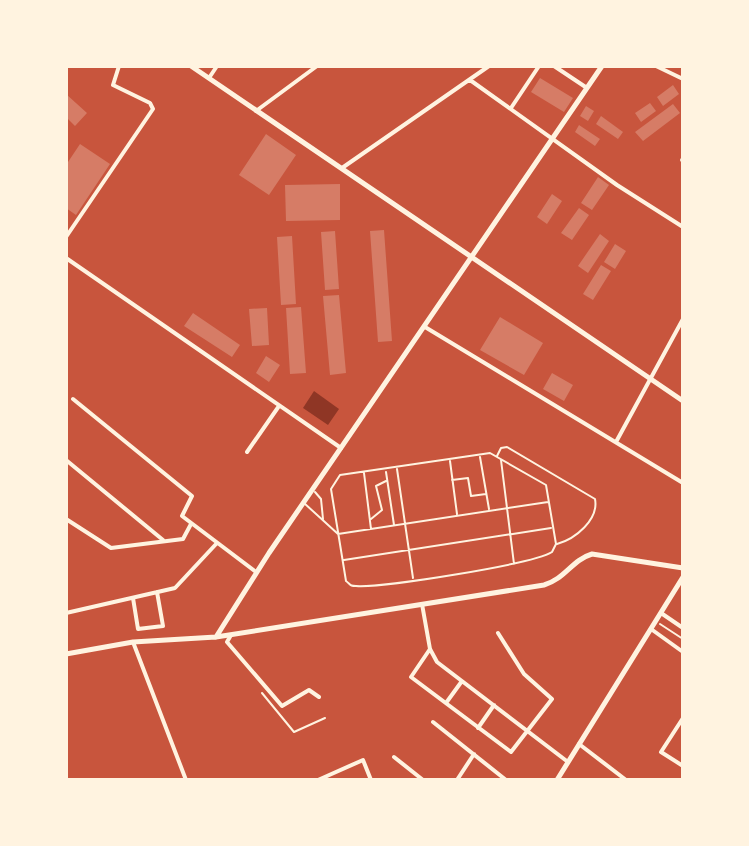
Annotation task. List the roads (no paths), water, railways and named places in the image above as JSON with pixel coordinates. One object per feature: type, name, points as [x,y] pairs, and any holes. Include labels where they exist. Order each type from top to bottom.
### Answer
[{"type":"street","points":[[66,237],[153,109],[150,103],[113,85],[119,66]]},
{"type":"street","points":[[191,66],[683,401]]},
{"type":"street","points":[[209,78],[217,66]]},
{"type":"street","points":[[256,111],[317,66]]},
{"type":"street","points":[[340,170],[489,66]]},
{"type":"street","points":[[511,108],[539,66]]},
{"type":"street","points":[[554,66],[587,88]]},
{"type":"street","points":[[216,637],[256,572],[602,66]]},
{"type":"street","points":[[656,66],[683,79]]},
{"type":"street","points":[[470,80],[617,185],[683,227]]},
{"type":"street","points":[[66,258],[341,448]]},
{"type":"street","points":[[616,442],[683,319]]},
{"type":"street","points":[[425,327],[683,483]]},
{"type":"street","points":[[73,399],[192,496],[182,516],[256,572]]},
{"type":"street","points":[[247,452],[279,406]]},
{"type":"street","points":[[66,460],[163,540]]},
{"type":"street","points":[[66,519],[111,548],[183,539],[191,524]]},
{"type":"street","points":[[66,613],[175,588],[217,543]]},
{"type":"street","points":[[66,654],[133,642],[216,637],[557,582],[583,557],[592,554],[683,568]]},
{"type":"street","points":[[557,780],[683,577]]},
{"type":"street","points":[[133,598],[138,629],[163,626],[157,592]]},
{"type":"street","points":[[422,604],[430,649],[437,662],[568,762]]},
{"type":"street","points":[[661,613],[683,628]]},
{"type":"street","points":[[651,629],[683,652]]},
{"type":"street","points":[[430,649],[411,677],[511,752],[552,699],[524,674],[498,633]]},
{"type":"street","points":[[231,634],[227,642],[282,706],[309,690],[319,697]]},
{"type":"street","points":[[133,642],[186,780]]},
{"type":"street","points":[[446,703],[462,681]]},
{"type":"street","points":[[478,728],[494,705]]},
{"type":"street","points":[[683,718],[661,752],[683,766]]},
{"type":"street","points":[[433,722],[506,780]]},
{"type":"street","points":[[579,744],[626,780]]},
{"type":"street","points":[[457,780],[474,754]]},
{"type":"street","points":[[394,757],[423,780]]},
{"type":"street","points":[[318,780],[363,760],[371,780]]},
{"type":"lane","points":[[514,564],[499,458],[501,448],[507,447],[595,499],[596,506],[586,526],[570,540],[556,544],[541,559],[514,564],[413,579],[352,586],[346,581],[333,481],[340,475],[490,453],[499,458],[546,485],[556,544]]},
{"type":"lane","points":[[480,455],[489,511]]},
{"type":"lane","points":[[449,460],[457,516]]},
{"type":"lane","points":[[397,468],[413,579]]},
{"type":"lane","points":[[386,469],[394,526]]},
{"type":"lane","points":[[364,472],[371,529]]},
{"type":"lane","points":[[452,480],[468,478],[471,496],[487,494]]},
{"type":"lane","points":[[370,520],[382,510],[376,486],[387,481]]},
{"type":"lane","points":[[313,489],[321,499],[323,520]]},
{"type":"lane","points":[[338,534],[549,502]]},
{"type":"lane","points":[[303,503],[338,534]]},
{"type":"lane","points":[[343,560],[553,528]]}]
